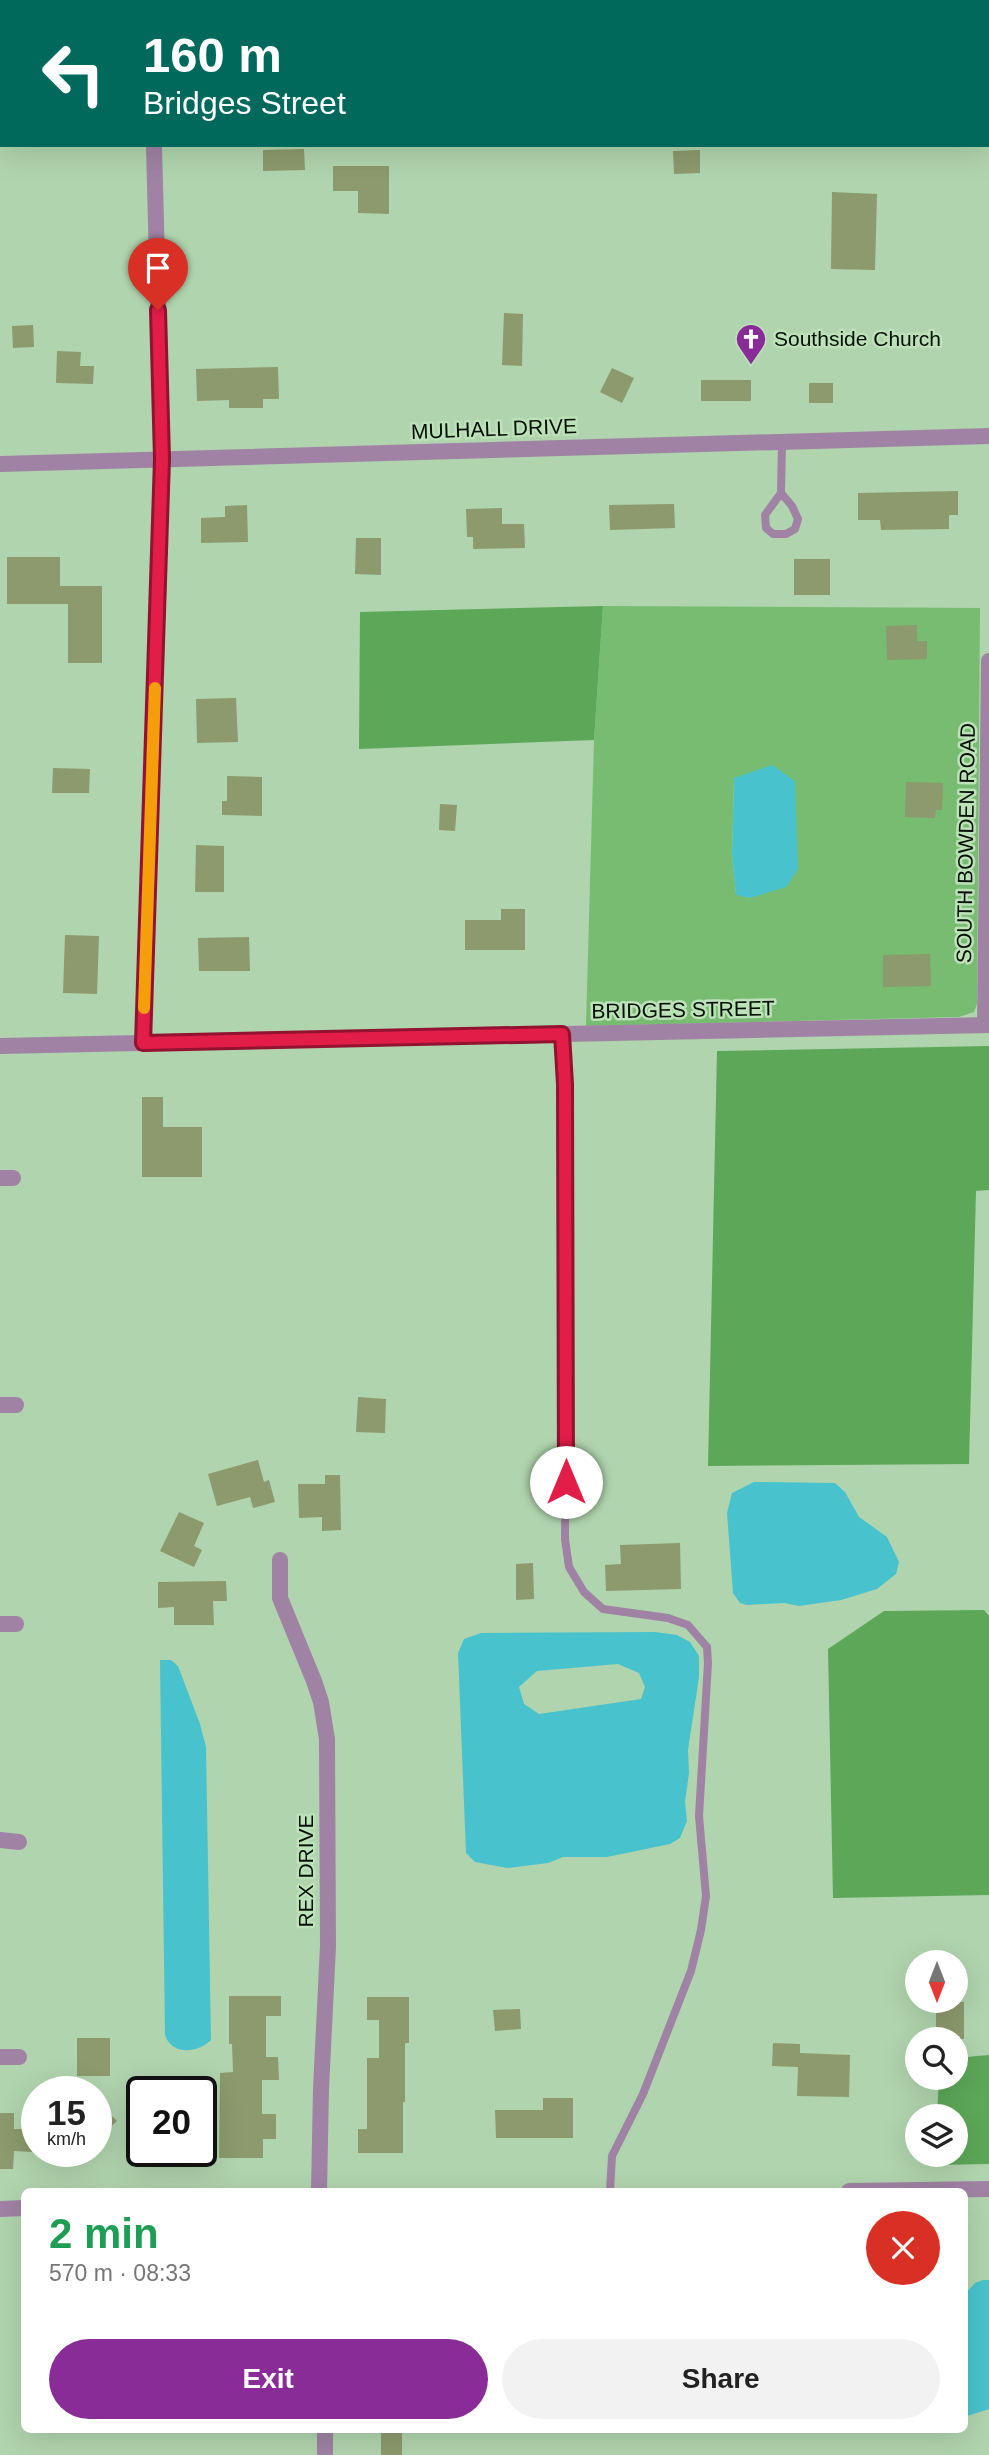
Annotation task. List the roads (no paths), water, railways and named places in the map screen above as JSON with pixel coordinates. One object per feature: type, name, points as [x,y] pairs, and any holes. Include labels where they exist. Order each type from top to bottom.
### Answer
[{"type":"street","points":[[143,1043],[162,459],[154,147]]},
{"type":"street","name":"MULHALL DRIVE","points":[[0,464],[989,436]]},
{"type":"street","name":"SOUTH BOWDEN ROAD","points":[[987,1025],[989,661]]},
{"type":"street","name":"BRIDGES STREET","points":[[0,1046],[987,1025]]},
{"type":"street","name":"REX DRIVE","points":[[280,1560],[280,1598],[318,1691],[327,1739],[328,1956],[319,2188]]},
{"type":"street","points":[[0,1840],[19,1843]]},
{"type":"street","points":[[0,2057],[19,2057]]},
{"type":"street","points":[[968,2189],[989,2189]]},
{"type":"street","points":[[0,2209],[21,2208]]},
{"type":"street","points":[[325,2433],[325,2455]]},
{"type":"lane","points":[[781,493],[798,519],[795,529],[786,534],[773,534],[766,528],[765,515],[781,493],[782,442]]},
{"type":"lane","points":[[562,1034],[565,1084],[565,1539],[569,1567],[584,1592],[603,1609],[668,1618],[688,1625],[707,1647],[708,1662],[699,1816],[706,1896],[701,1930],[691,1971],[656,2063],[612,2156],[610,2188]]},
{"type":"water","points":[[772,765],[795,781],[798,869],[786,887],[750,898],[736,895],[732,855],[734,778]]},
{"type":"water","points":[[754,1482],[835,1483],[845,1492],[859,1517],[887,1537],[899,1562],[896,1574],[877,1589],[841,1600],[799,1606],[784,1603],[740,1603],[733,1593],[727,1513],[732,1493]]},
{"type":"water","points":[[655,1632],[677,1635],[690,1642],[699,1656],[699,1677],[688,1750],[689,1773],[685,1802],[687,1821],[680,1838],[670,1844],[607,1857],[563,1857],[548,1863],[507,1868],[475,1862],[466,1853],[458,1653],[464,1639],[481,1633]],"holes":[[[618,1664],[639,1673],[645,1687],[641,1699],[539,1714],[524,1704],[519,1687],[537,1671]]]},
{"type":"water","points":[[160,1660],[171,1660],[178,1666],[206,1747],[211,2040],[193,2050],[173,2046],[165,2035]]},
{"type":"water","points":[[989,2280],[989,2409],[968,2416],[968,2291],[975,2283]]},
{"type":"place","name":"Southside Church","points":[[751,366]]}]
